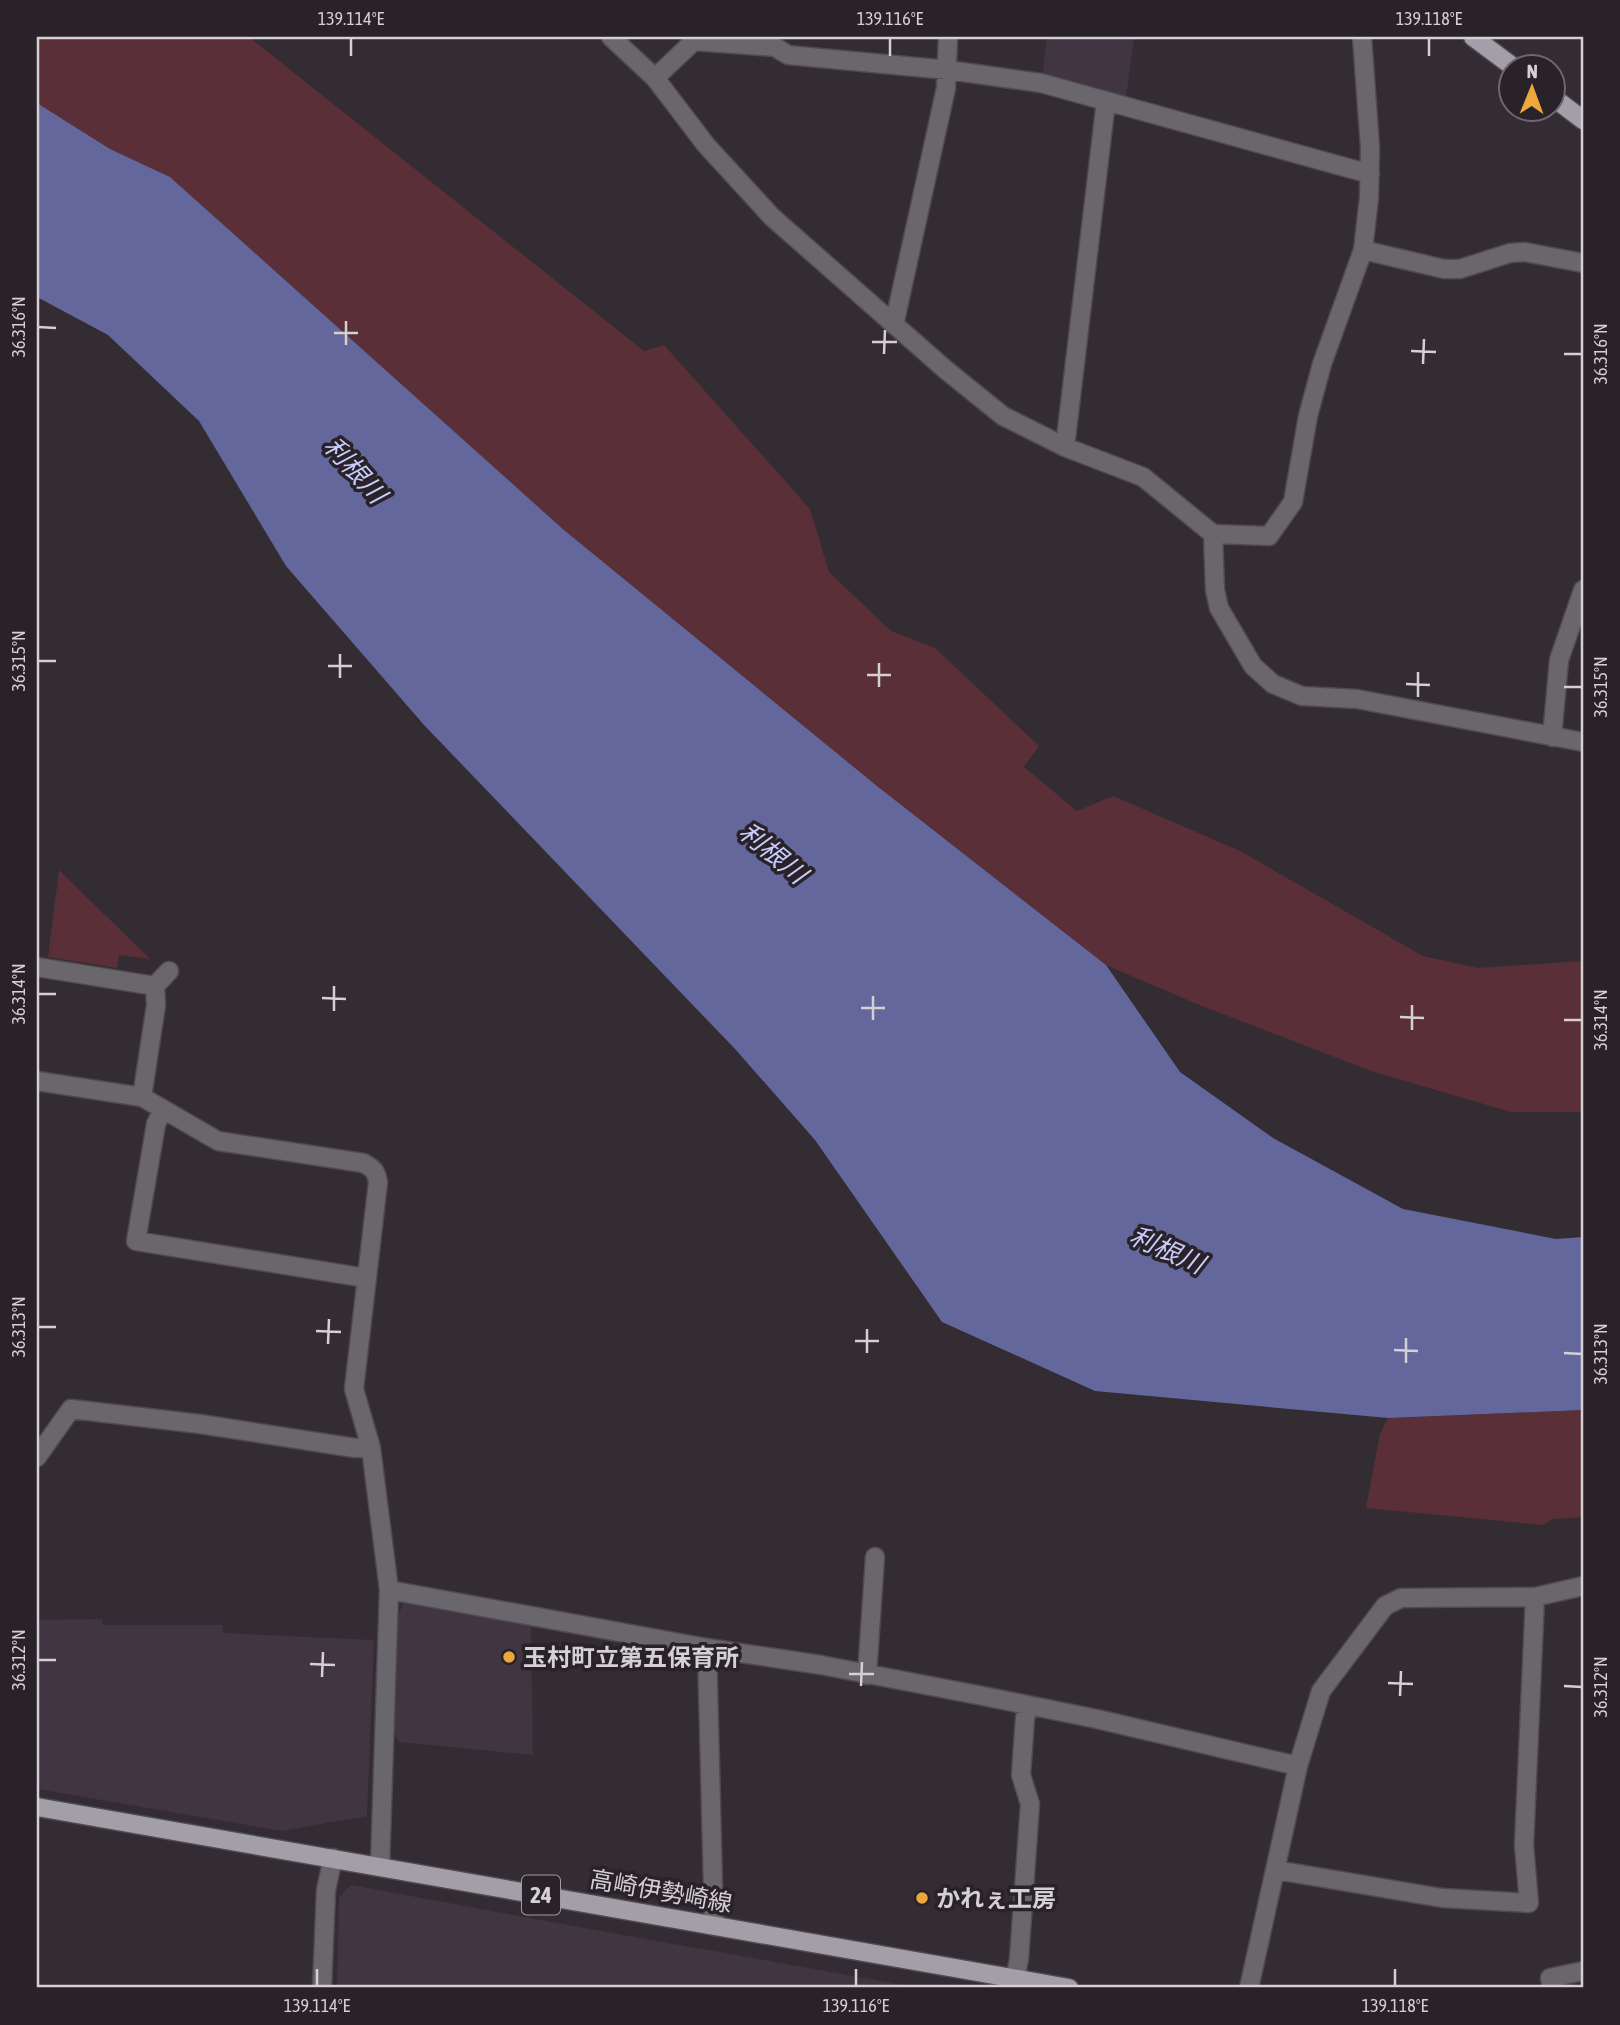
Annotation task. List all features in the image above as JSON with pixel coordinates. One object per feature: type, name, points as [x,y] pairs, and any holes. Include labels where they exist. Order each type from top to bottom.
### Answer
[{"type":"main road","points":[[1473,37],[1498,56]]},
{"type":"main road","points":[[1568,109],[1583,120]]},
{"type":"main road","name":"高崎伊勢崎線","points":[[37,1807],[1015,1979],[1046,1987],[1069,1988]]},
{"type":"street","points":[[611,37],[655,78],[706,145],[772,217],[894,325],[1003,416],[1065,447],[1143,477],[1213,534],[1269,536],[1293,502],[1308,416],[1322,364],[1363,250],[1370,174],[1362,37]]},
{"type":"street","points":[[894,325],[946,88],[948,37]]},
{"type":"street","points":[[655,78],[694,39],[775,47],[788,55],[948,70],[1041,83],[1370,174]]},
{"type":"street","points":[[1065,447],[1106,101]]},
{"type":"street","points":[[1363,250],[1444,269],[1460,269],[1510,253],[1525,252],[1583,264]]},
{"type":"street","points":[[1213,534],[1214,590],[1219,608],[1253,666],[1273,684],[1302,696],[1357,699],[1583,742]]},
{"type":"street","points":[[1552,737],[1559,660],[1583,590]]},
{"type":"street","points":[[37,967],[155,986]]},
{"type":"street","points":[[142,1097],[156,1005],[155,986],[169,971]]},
{"type":"street","points":[[37,1081],[142,1097],[218,1141],[363,1163],[376,1173],[378,1182],[354,1389],[371,1448],[389,1590],[380,1866]]},
{"type":"street","points":[[163,1110],[156,1124],[136,1241],[366,1278]]},
{"type":"street","points":[[37,1457],[71,1409],[371,1448]]},
{"type":"street","points":[[867,1675],[875,1557]]},
{"type":"street","points":[[1249,1988],[1298,1766],[1321,1691],[1385,1606],[1401,1598],[1535,1597],[1583,1586]]},
{"type":"street","points":[[389,1590],[1029,1706],[1298,1766]]},
{"type":"street","points":[[1276,1870],[1442,1898],[1529,1903],[1524,1845],[1535,1597]]},
{"type":"street","points":[[707,1648],[715,1926]]},
{"type":"street","points":[[1015,1979],[1019,1959],[1030,1804],[1021,1775],[1024,1718],[1029,1706]]},
{"type":"street","points":[[322,1988],[326,1890],[333,1858]]},
{"type":"street","points":[[1552,1988],[1550,1978],[1583,1971]]},
{"type":"shaded area","points":[[37,37],[249,37],[644,351],[664,345],[810,509],[829,572],[891,631],[935,648],[1039,746],[1024,767],[1077,811],[1113,796],[1240,851],[1423,956],[1478,968],[1583,961],[1583,1112],[1511,1112],[1371,1071],[1197,1004],[1106,965],[877,786],[564,530],[170,177],[110,149],[37,103]]},
{"type":"shaded area","points":[[1047,37],[1134,37],[1126,98],[1042,77]]},
{"type":"shaded area","points":[[59,870],[149,959],[119,955],[117,968],[48,957]]},
{"type":"shaded area","points":[[1583,1410],[1583,1517],[1552,1519],[1543,1525],[1366,1508],[1380,1434],[1388,1418]]},
{"type":"shaded area","points":[[404,1601],[531,1623],[533,1755],[399,1742],[393,1730],[393,1629]]},
{"type":"shaded area","points":[[102,1619],[103,1625],[222,1625],[223,1633],[374,1640],[367,1816],[282,1831],[37,1789],[37,1620]]},
{"type":"shaded area","points":[[351,1885],[920,1988],[337,1988],[339,1897]]},
{"type":"water","name":"利根川","points":[[37,103],[110,149],[170,177],[564,530],[877,786],[1106,965],[1180,1072],[1273,1138],[1403,1209],[1556,1239],[1583,1237],[1583,1410],[1388,1418],[1095,1391],[942,1322],[815,1140],[736,1050],[424,725],[286,566],[199,421],[108,335],[37,297]]},
{"type":"place","name":"玉村町立第五保育所","points":[[509,1657]]},
{"type":"place","name":"かれぇ工房","points":[[922,1898]]}]
